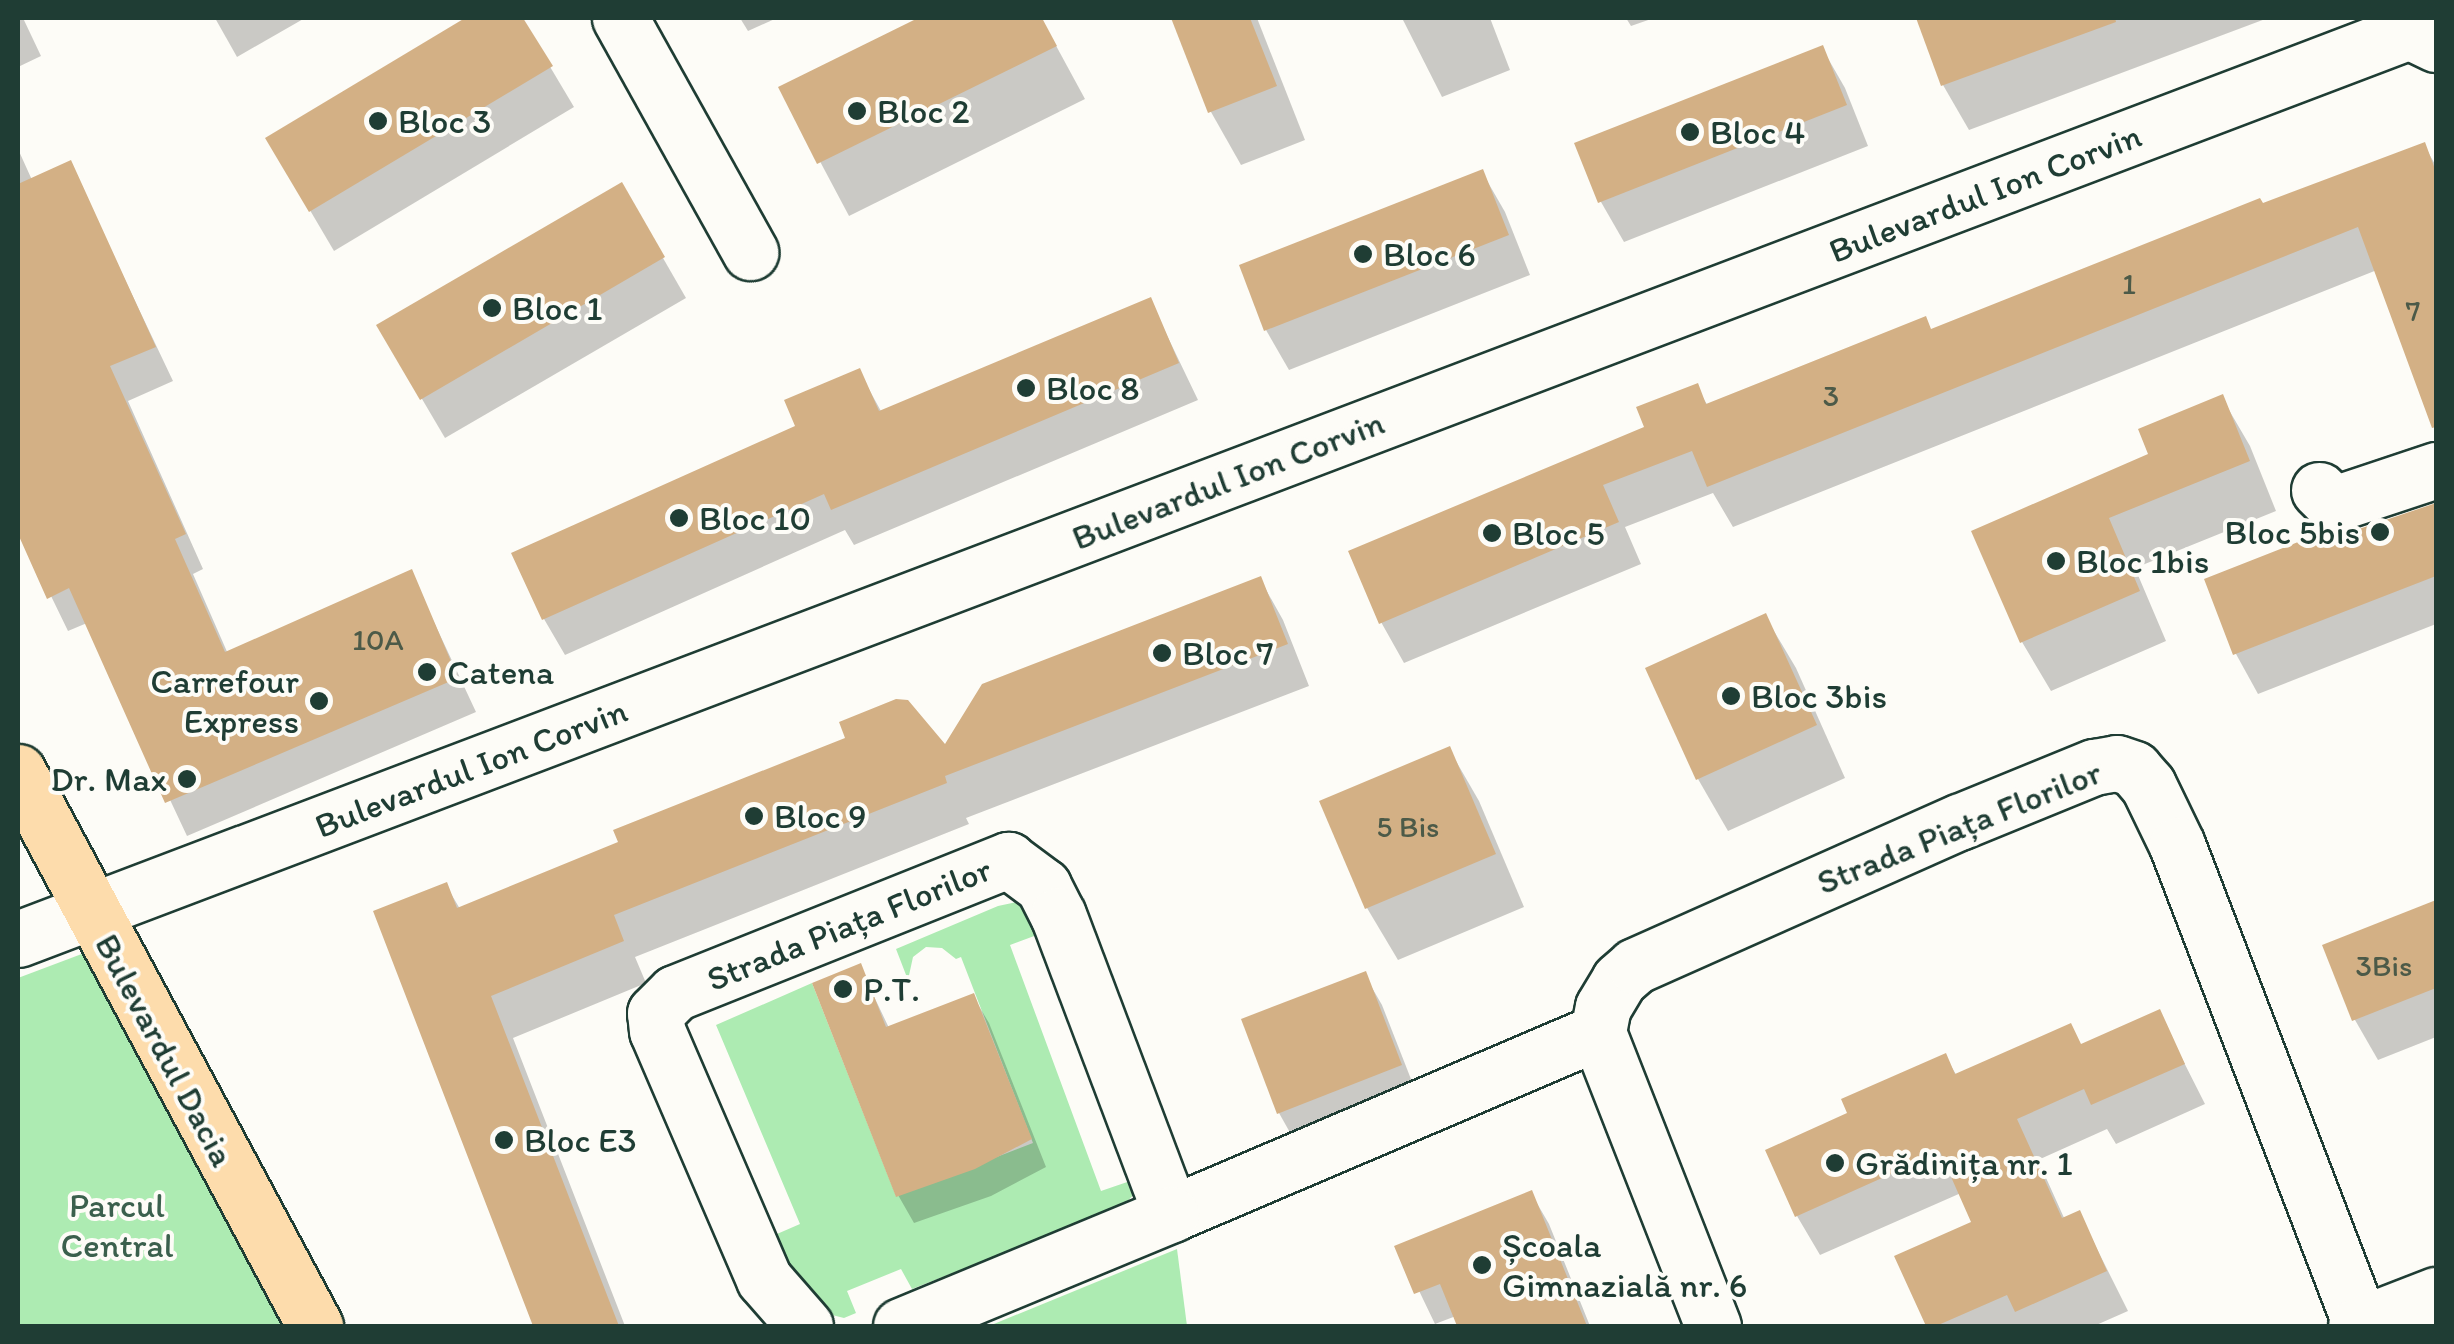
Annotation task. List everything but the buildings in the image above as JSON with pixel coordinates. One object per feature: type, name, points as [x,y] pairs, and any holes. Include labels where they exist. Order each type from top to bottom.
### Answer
[{"type":"main road","name":"Bulevardul Dacia","points":[[18,772],[315,1326]]},
{"type":"street","points":[[620,18],[750,252]]},
{"type":"street","name":"Bulevardul Ion Corvin","points":[[18,938],[2409,32],[2436,44]]},
{"type":"street","points":[[2319,490],[2329,500],[2340,502],[2436,470]]},
{"type":"street","name":"Strada Piața Florilor","points":[[1598,1032],[1603,1007],[1619,980],[1635,966],[2094,768],[2117,763],[2134,769],[2148,785],[2177,845],[2363,1325],[2436,1295]]},
{"type":"street","name":"Strada Piața Florilor","points":[[805,1326],[764,1279],[657,1032],[654,1013],[675,993],[1008,860],[1043,886],[1058,915],[1171,1214]]},
{"type":"street","points":[[901,1326],[1598,1032],[1713,1326]]},
{"type":"green space","points":[[1021,901],[1045,932],[1010,945],[1101,1191],[1136,1179],[1138,1190],[1122,1207],[912,1289],[901,1269],[847,1291],[856,1313],[844,1318],[828,1314],[761,1241],[800,1224],[716,1025],[812,983],[896,1196],[1033,1143],[961,957],[956,959],[942,948],[926,947],[913,957],[908,980],[896,949],[998,906]]},
{"type":"green space","name":"Parcul Central","points":[[87,952],[285,1326],[18,1326],[18,978]]},
{"type":"green space","points":[[1177,1249],[1187,1326],[989,1326]]},
{"type":"place","name":"Bloc 2","points":[[857,111]]},
{"type":"place","name":"Bloc 3","points":[[378,121]]},
{"type":"place","name":"Bloc 4","points":[[1690,132]]},
{"type":"place","name":"Bloc 6","points":[[1363,254]]},
{"type":"place","name":"Bloc 1","points":[[492,308]]},
{"type":"place","name":"Bloc 8","points":[[1026,388]]},
{"type":"place","name":"Bloc 10","points":[[679,518]]},
{"type":"place","name":"Bloc 5bis","points":[[2380,532]]},
{"type":"place","name":"Bloc 5","points":[[1492,533]]},
{"type":"place","name":"Bloc 1bis","points":[[2056,561]]},
{"type":"place","name":"Bloc 7","points":[[1162,653]]},
{"type":"place","name":"Catena","points":[[427,672]]},
{"type":"place","name":"Bloc 3bis","points":[[1731,696]]},
{"type":"place","name":"Carrefour Express","points":[[319,701]]},
{"type":"place","name":"Dr. Max","points":[[187,779]]},
{"type":"place","name":"Bloc 9","points":[[754,816]]},
{"type":"place","name":"P.T.","points":[[843,989]]},
{"type":"place","name":"Bloc E3","points":[[504,1140]]},
{"type":"place","name":"Grădinița nr. 1","points":[[1835,1163]]},
{"type":"place","name":"Școala Gimnazială nr. 6","points":[[1482,1265]]}]
